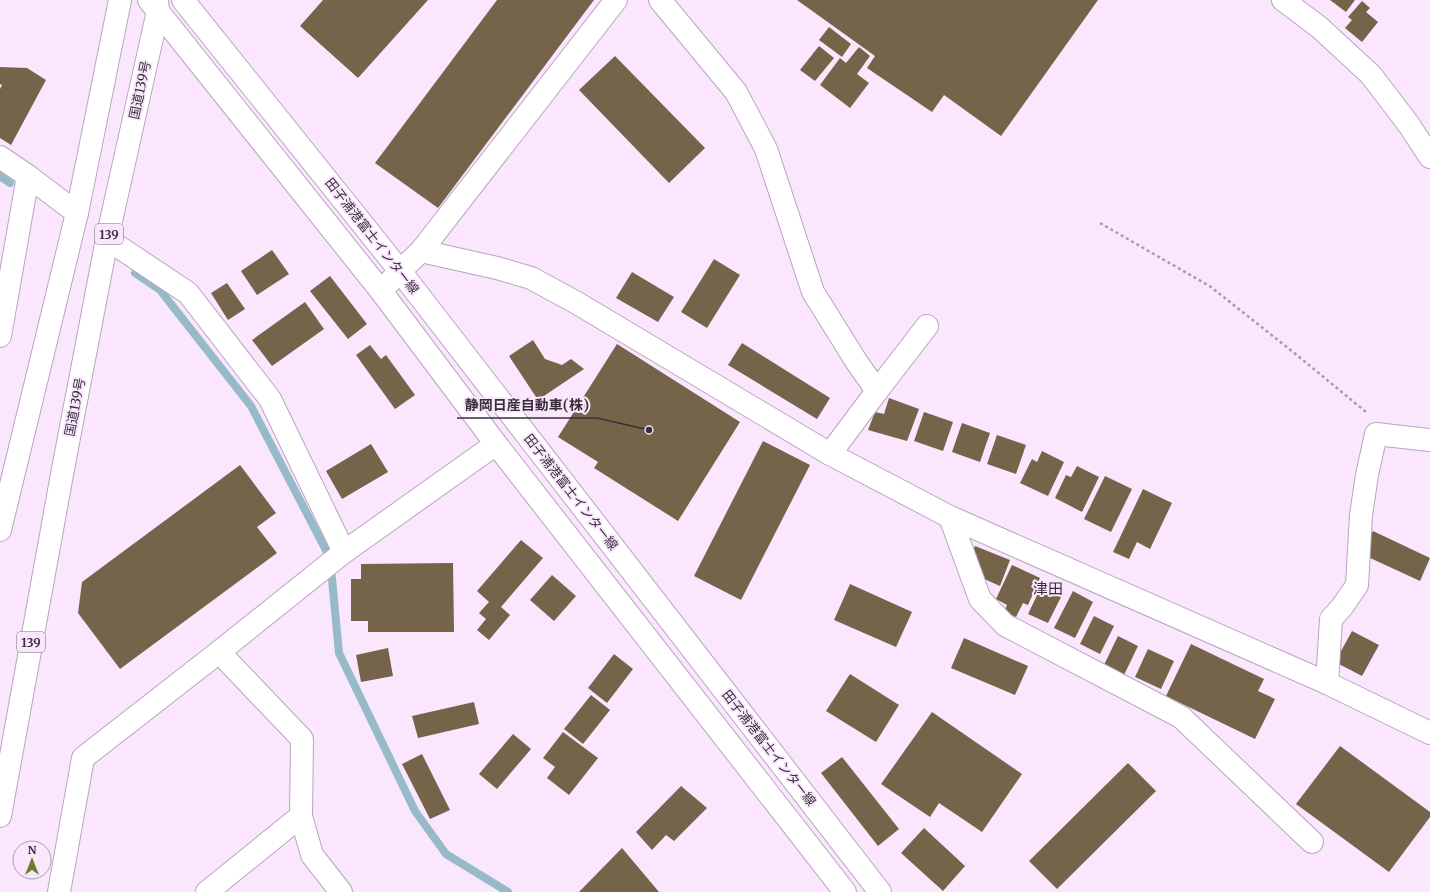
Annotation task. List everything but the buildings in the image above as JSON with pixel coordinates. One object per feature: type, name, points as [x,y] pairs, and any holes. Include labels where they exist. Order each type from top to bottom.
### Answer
[{"type":"main road","points":[[0,530],[77,213],[120,0]]},
{"type":"main road","name":"田子浦港富士インター線","points":[[184,0],[400,271],[880,892]]},
{"type":"main road","points":[[381,291],[421,251],[616,0]]},
{"type":"main road","points":[[660,0],[736,92],[766,149],[813,292],[856,361],[877,391]]},
{"type":"main road","points":[[1283,0],[1319,27],[1371,75],[1409,125],[1430,157]]},
{"type":"main road","name":"田子浦港富士インター線","points":[[155,4],[381,291],[496,444],[845,892]]},
{"type":"main road","name":"国道139号","points":[[0,816],[63,469],[107,239],[155,4]]},
{"type":"main road","points":[[0,157],[77,213]]},
{"type":"main road","points":[[0,336],[28,176]]},
{"type":"main road","points":[[107,239],[188,293],[270,399],[344,552]]},
{"type":"main road","points":[[421,251],[497,268],[531,278],[577,303],[830,454],[950,517],[1327,683],[1430,733]]},
{"type":"main road","points":[[830,454],[927,326]]},
{"type":"main road","points":[[1327,683],[1331,619],[1342,607],[1357,585],[1361,514],[1367,475],[1376,434],[1430,440]]},
{"type":"main road","points":[[59,892],[83,758],[344,552],[496,444]]},
{"type":"main road","points":[[950,517],[980,599],[1006,625],[1181,717],[1312,842]]},
{"type":"main road","points":[[219,652],[302,739],[300,816],[312,855],[341,892]]},
{"type":"main road","points":[[207,892],[300,816]]},
{"type":"path","points":[[1100,223],[1211,287],[1366,412],[1374,425],[1376,434]]},
{"type":"waterway","points":[[0,176],[10,183]]},
{"type":"waterway","points":[[135,273],[160,290],[251,406],[330,558],[339,653],[415,811],[446,854],[508,892]]},
{"type":"place","name":"静岡日産自動車(株)","points":[[649,430]]},
{"type":"district","name":"津田","points":[[1048,588]]}]
